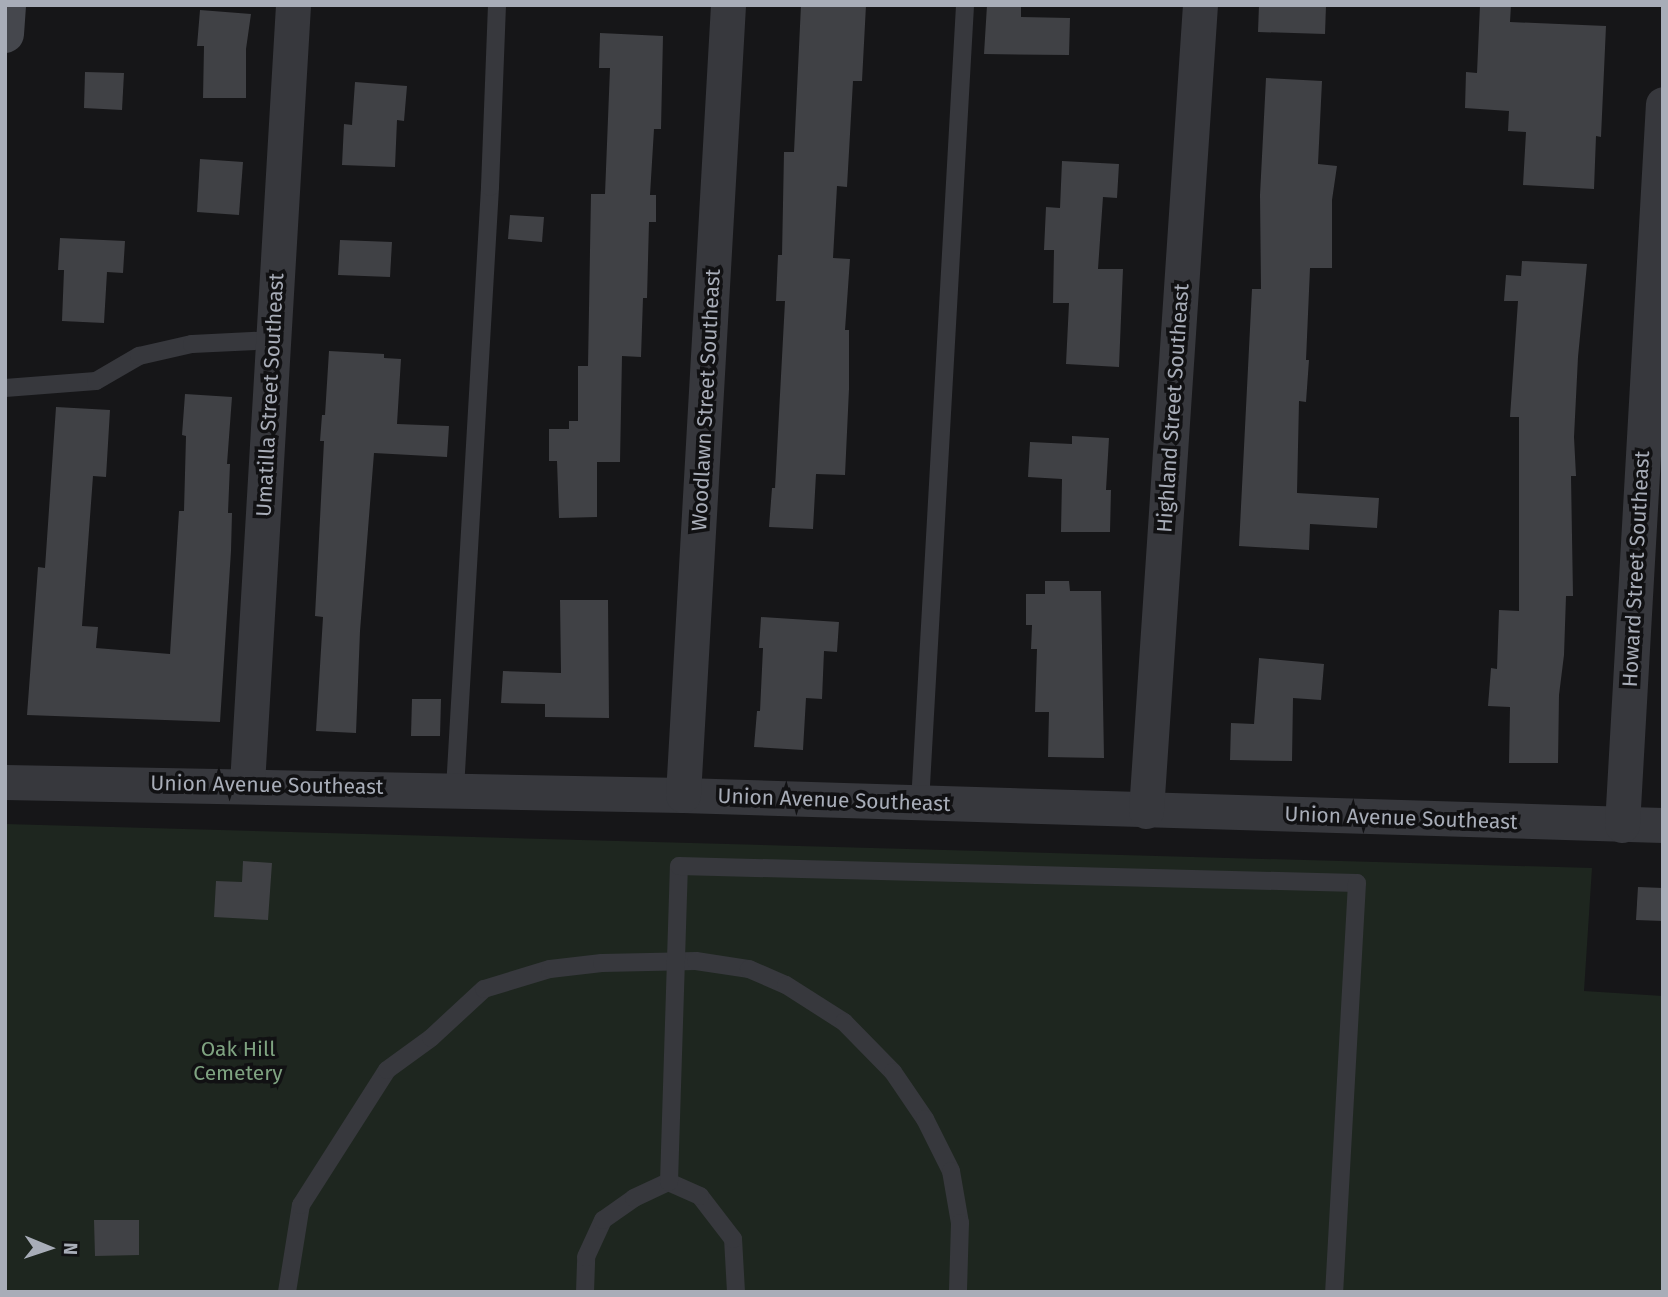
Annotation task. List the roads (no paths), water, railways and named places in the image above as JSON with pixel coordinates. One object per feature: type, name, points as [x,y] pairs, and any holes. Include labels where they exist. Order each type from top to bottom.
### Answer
[{"type":"main road","points":[[5,34],[7,5]]},
{"type":"street","name":"Umatilla Street Southeast","points":[[247,784],[293,5]]},
{"type":"street","name":"Woodlawn Street Southeast","points":[[683,795],[728,5]]},
{"type":"street","name":"Highland Street Southeast","points":[[1146,811],[1200,5]]},
{"type":"street","name":"Howard Street Southeast","points":[[1622,825],[1663,104]]},
{"type":"street","name":"Union Avenue Southeast","points":[[5,782],[455,789],[1663,825]]},
{"type":"lane","points":[[455,789],[490,187],[497,5]]},
{"type":"lane","points":[[920,803],[965,5]]},
{"type":"lane","points":[[5,388],[96,381],[139,356],[192,344],[273,340]]},
{"type":"lane","points":[[669,1182],[679,866],[1357,883],[1334,1292]]},
{"type":"lane","points":[[287,1292],[301,1205],[387,1070],[431,1038],[484,989],[550,969],[602,962],[696,961],[749,969],[786,985],[844,1022],[893,1072],[925,1119],[951,1171],[960,1223],[958,1292]]},
{"type":"lane","points":[[585,1292],[586,1256],[603,1220],[634,1198],[669,1182],[700,1196],[733,1239],[736,1292]]},
{"type":"park label","name":"Oak Hill Cemetery","points":[[238,1061]]}]
